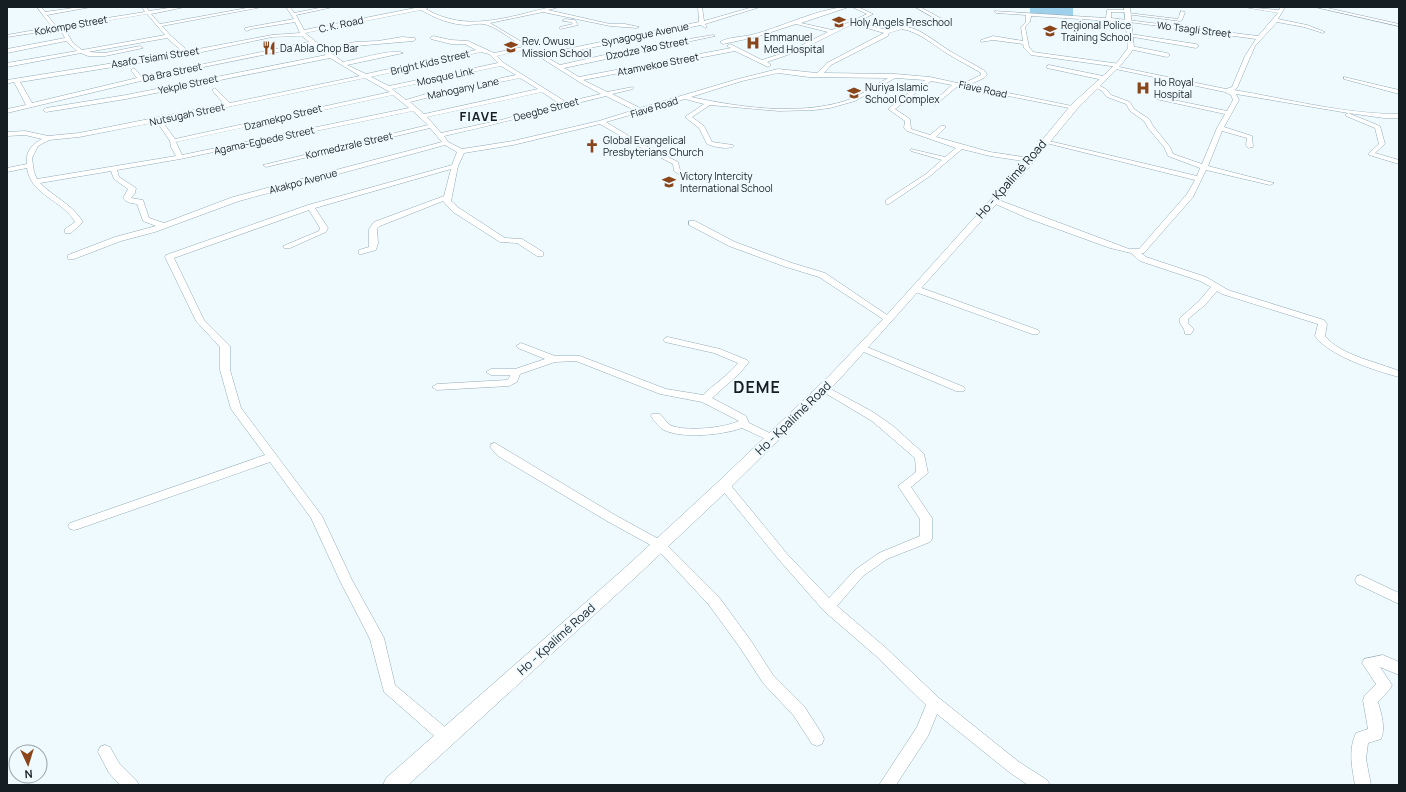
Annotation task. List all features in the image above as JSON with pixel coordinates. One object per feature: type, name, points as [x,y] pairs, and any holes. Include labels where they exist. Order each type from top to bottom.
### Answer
[{"type":"main road","points":[[1128,13],[1130,41]]},
{"type":"main road","name":"Ho - Kpalimé Road","points":[[393,785],[660,545],[823,388],[916,290],[1030,160],[1074,107],[1116,67],[1130,41]]},
{"type":"street","points":[[39,7],[55,28]]},
{"type":"street","points":[[44,14],[90,7]]},
{"type":"street","points":[[143,7],[168,36],[188,53]]},
{"type":"street","name":"Kokompe Street","points":[[7,36],[183,7]]},
{"type":"street","points":[[160,25],[260,7]]},
{"type":"street","points":[[288,7],[303,33],[313,43],[342,64],[391,90],[423,116],[446,143],[461,151],[455,166],[447,202],[456,210],[503,240],[519,241],[540,254]]},
{"type":"street","points":[[247,30],[331,7]]},
{"type":"street","points":[[425,7],[434,14],[458,23],[483,22],[557,7]]},
{"type":"street","name":"C. K. Road","points":[[303,33],[425,7]]},
{"type":"street","points":[[527,7],[610,25],[637,27]]},
{"type":"street","points":[[616,7],[627,7]]},
{"type":"street","points":[[700,7],[702,22],[708,32],[722,42],[778,71]]},
{"type":"street","name":"Synagogue Avenue","points":[[540,56],[702,22],[758,7]]},
{"type":"street","points":[[722,42],[749,37],[796,23],[821,13],[847,7]]},
{"type":"street","points":[[762,62],[794,51],[871,14],[854,7]]},
{"type":"street","points":[[917,7],[940,19]]},
{"type":"street","points":[[1246,7],[1282,10]]},
{"type":"street","points":[[1317,7],[1399,24]]},
{"type":"street","points":[[1227,91],[1234,88],[1251,49],[1258,38],[1282,10]]},
{"type":"street","points":[[1108,20],[1109,11],[1179,20],[1183,12]]},
{"type":"street","points":[[996,12],[1108,20],[1128,13]]},
{"type":"street","name":"Wo Tsagli Street","points":[[1128,13],[1258,38]]},
{"type":"street","points":[[1029,14],[1028,22],[1022,27],[1027,50],[1036,54],[1116,67],[1227,91],[1329,109],[1399,116]]},
{"type":"street","points":[[515,16],[543,17],[575,22],[574,23],[576,25],[562,28]]},
{"type":"street","points":[[1275,20],[1305,26],[1323,32]]},
{"type":"street","points":[[483,22],[493,26],[579,80],[640,111]]},
{"type":"street","points":[[853,22],[887,32]]},
{"type":"street","points":[[796,23],[833,32]]},
{"type":"street","points":[[61,27],[73,46],[82,52],[98,56],[140,48]]},
{"type":"street","points":[[819,75],[829,64],[886,35],[887,32],[894,27],[901,27],[925,35],[946,51],[983,72],[984,75],[982,77],[964,85]]},
{"type":"street","name":"Asafo Tsiami Street","points":[[7,82],[188,53],[272,36],[303,33]]},
{"type":"street","points":[[7,65],[168,36]]},
{"type":"street","name":"Dzodze Yao Street","points":[[558,67],[635,50],[713,36]]},
{"type":"street","points":[[433,38],[450,42],[467,43],[481,50]]},
{"type":"street","points":[[983,41],[993,38],[1026,43]]},
{"type":"street","points":[[7,51],[68,39]]},
{"type":"street","points":[[323,51],[355,44],[413,39]]},
{"type":"street","points":[[1130,41],[1196,46]]},
{"type":"street","points":[[1130,41],[1166,55]]},
{"type":"street","name":"Da Bra Street","points":[[7,111],[140,79],[313,43]]},
{"type":"street","points":[[528,48],[494,56],[502,64],[565,104]]},
{"type":"street","name":"Atamvekoe Street","points":[[579,80],[736,49]]},
{"type":"street","name":"Bright Kids Street","points":[[366,76],[481,50],[494,56]]},
{"type":"street","points":[[342,64],[388,54],[400,53]]},
{"type":"street","name":"Yekple Street","points":[[46,110],[126,97],[330,56]]},
{"type":"street","name":"Mosque Link","points":[[391,90],[502,64]]},
{"type":"street","points":[[1049,67],[1100,82],[1109,96],[1128,103],[1132,110],[1145,118],[1170,155],[1204,167],[1270,183]]},
{"type":"street","points":[[134,70],[140,79]]},
{"type":"street","name":"Fiave Road","points":[[461,151],[514,143],[601,122],[740,80],[778,71],[819,75],[895,76],[930,79],[1074,107]]},
{"type":"street","name":"Nutsugah Street","points":[[7,134],[25,133],[48,138],[84,134],[160,120],[366,76]]},
{"type":"street","name":"Mahogany Lane","points":[[405,102],[429,95],[521,76]]},
{"type":"street","points":[[685,97],[709,103],[770,109],[803,110],[846,102],[858,97],[895,76]]},
{"type":"street","points":[[1346,78],[1399,92]]},
{"type":"street","points":[[930,79],[891,109],[908,120],[907,128],[909,130],[930,138],[990,154],[1030,160]]},
{"type":"street","points":[[16,80],[22,86],[24,100],[32,106]]},
{"type":"street","points":[[935,103],[957,84]]},
{"type":"street","name":"Deegbe Street","points":[[440,135],[502,121],[631,88]]},
{"type":"street","points":[[215,90],[228,105]]},
{"type":"street","name":"Dzamekpo Street","points":[[173,141],[233,129],[391,90]]},
{"type":"street","points":[[423,116],[542,90]]},
{"type":"street","points":[[1134,252],[1141,251],[1146,247],[1190,195],[1199,179],[1220,128],[1236,100],[1233,94],[1227,91]]},
{"type":"street","points":[[1159,99],[1229,112]]},
{"type":"street","points":[[709,103],[688,117],[700,124],[709,143],[731,146]]},
{"type":"street","name":"Agama-Egbede Street","points":[[35,182],[114,170],[414,109]]},
{"type":"street","points":[[1329,109],[1378,127],[1382,144],[1371,154],[1399,162]]},
{"type":"street","points":[[160,120],[173,141],[174,147],[180,157]]},
{"type":"street","points":[[601,122],[640,145],[676,163],[677,170],[680,173]]},
{"type":"street","name":"Kormedzrale Street","points":[[266,165],[432,126]]},
{"type":"street","points":[[930,138],[943,127]]},
{"type":"street","points":[[1220,128],[1250,137],[1250,147]]},
{"type":"street","points":[[48,138],[35,145],[29,158],[29,166],[35,182],[47,194],[59,200],[64,206],[74,213],[79,222],[68,231]]},
{"type":"street","points":[[1044,142],[1137,164],[1163,168],[1199,179]]},
{"type":"street","name":"Akakpo Avenue","points":[[71,257],[118,239],[152,230],[236,199],[446,143]]},
{"type":"street","points":[[889,202],[928,175],[962,147]]},
{"type":"street","points":[[913,150],[946,159]]},
{"type":"street","points":[[7,170],[29,166]]},
{"type":"street","points":[[446,737],[390,688],[377,638],[346,581],[316,516],[236,409],[225,370],[225,346],[200,321],[168,257],[311,207],[455,166]]},
{"type":"street","points":[[114,170],[116,178],[132,188],[131,193],[127,198],[129,200],[140,202],[145,220],[163,225]]},
{"type":"street","points":[[362,252],[373,248],[373,229],[377,224],[447,197]]},
{"type":"street","points":[[993,201],[1030,216],[1134,252],[1143,259],[1203,279],[1215,287],[1239,297],[1321,322],[1324,324],[1320,336],[1322,340],[1332,349],[1399,374]]},
{"type":"street","points":[[287,246],[322,232],[324,228],[311,207]]},
{"type":"street","points":[[692,223],[732,244],[762,256],[822,275],[889,319]]},
{"type":"street","points":[[1188,332],[1189,329],[1184,323],[1184,318],[1202,303],[1215,287]]},
{"type":"street","points":[[916,290],[978,312],[1002,318],[1035,332]]},
{"type":"street","points":[[668,340],[717,352],[744,362],[737,371],[704,399]]},
{"type":"street","points":[[521,346],[554,359]]},
{"type":"street","points":[[862,348],[960,388]]},
{"type":"street","points":[[491,372],[516,372],[554,359],[577,358],[664,392],[704,399],[742,418],[744,422],[742,424]]},
{"type":"street","points":[[437,387],[509,383],[514,380],[516,372]]},
{"type":"street","points":[[823,388],[875,418],[899,437],[920,457],[922,473],[904,486],[926,518],[926,539],[883,556],[865,569],[840,593],[829,607]]},
{"type":"street","points":[[656,416],[666,427],[686,430],[732,429],[742,424]]},
{"type":"street","points":[[742,424],[772,438]]},
{"type":"street","points":[[495,447],[502,453],[611,518],[660,545],[714,602],[746,645],[768,679],[799,711],[817,739]]},
{"type":"street","points":[[74,526],[272,457]]},
{"type":"street","points":[[724,485],[784,558],[829,607],[881,652],[934,703],[1014,767],[1042,785]]},
{"type":"street","points":[[1361,580],[1399,599]]},
{"type":"street","points":[[1362,785],[1358,758],[1361,738],[1376,734],[1375,720],[1370,700],[1385,685],[1369,663],[1383,660],[1399,670]]},
{"type":"street","points":[[887,785],[924,731],[934,703]]},
{"type":"street","points":[[105,752],[114,768],[131,785]]},
{"type":"shaded area","points":[[1030,7],[1073,7],[1073,17],[1030,13]]},
{"type":"place","name":"Holy Angels Preschool","points":[[839,22]]},
{"type":"place","name":"Regional Police Training School","points":[[1050,31]]},
{"type":"place","name":"Emmanuel Med Hospital","points":[[753,43]]},
{"type":"place","name":"Rev. Owusu Mission School","points":[[511,47]]},
{"type":"place","name":"Da Abla Chop Bar","points":[[269,48]]},
{"type":"place","name":"Ho Royal Hospital","points":[[1143,88]]},
{"type":"place","name":"Nuriya Islamic School Complex","points":[[854,93]]},
{"type":"place","name":"Global Evangelical Presbyterians Church","points":[[592,146]]},
{"type":"place","name":"Victory Intercity International School","points":[[669,182]]},
{"type":"district","name":"FIAVE","points":[[479,116]]},
{"type":"district","name":"DEME","points":[[757,387]]}]
